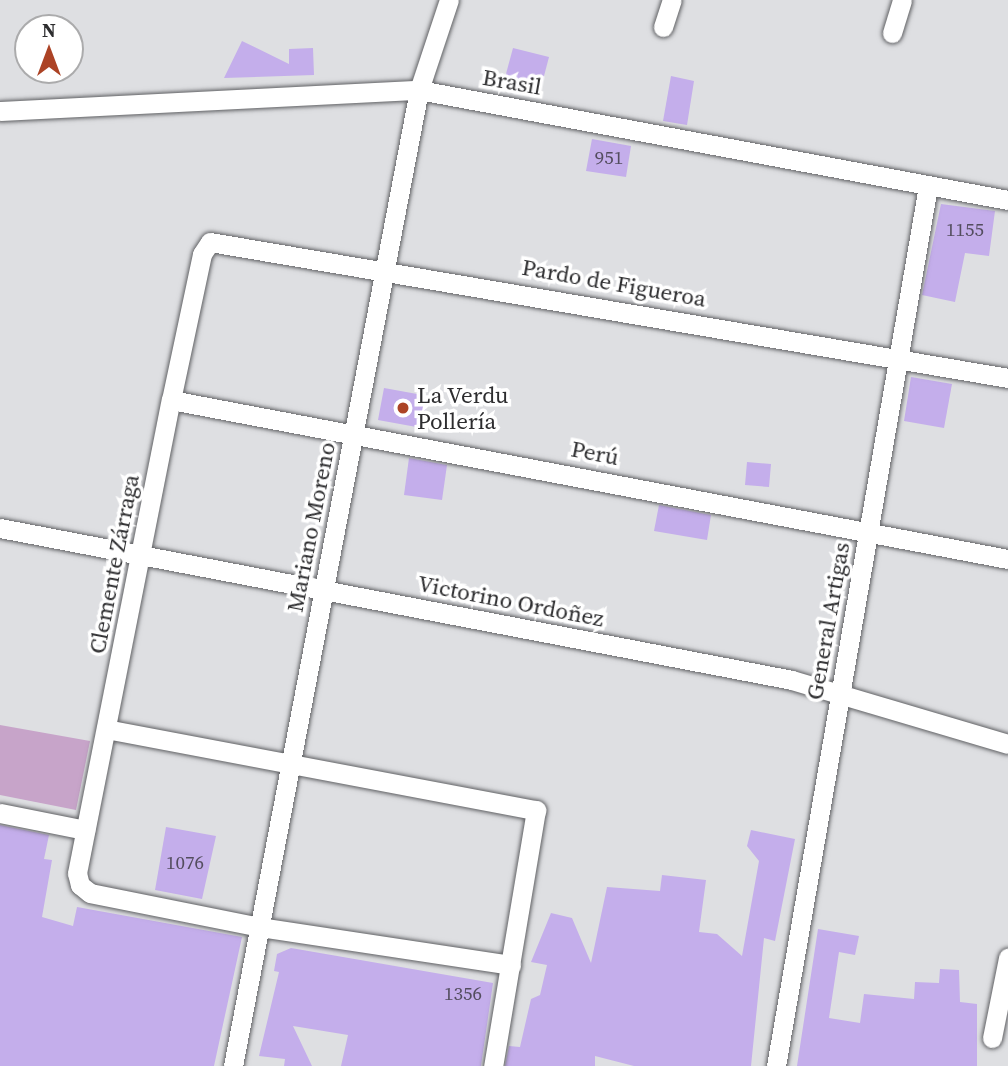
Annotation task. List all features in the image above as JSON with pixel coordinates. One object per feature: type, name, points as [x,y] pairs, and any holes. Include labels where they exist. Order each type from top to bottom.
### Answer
[{"type":"street","name":"Mariano Moreno","points":[[233,1066],[419,90],[449,0]]},
{"type":"street","points":[[663,27],[671,0]]},
{"type":"street","points":[[892,33],[902,0]]},
{"type":"street","name":"Brasil","points":[[0,111],[419,90],[1008,200]]},
{"type":"street","name":"General Artigas","points":[[776,1066],[928,186]]},
{"type":"street","name":"Pardo de Figueroa","points":[[210,242],[385,268],[899,356],[1008,378]]},
{"type":"street","name":"Clemente Zárraga","points":[[210,242],[202,254],[171,400],[77,873],[90,893],[260,926]]},
{"type":"street","name":"Perú","points":[[171,400],[354,432],[1008,559]]},
{"type":"street","name":"Victorino Ordoñez","points":[[0,528],[839,694],[1008,744]]},
{"type":"street","points":[[106,729],[536,810],[493,1066]]},
{"type":"street","points":[[0,813],[85,830]]},
{"type":"street","points":[[260,926],[511,965]]},
{"type":"street","points":[[992,1038],[1008,958]]},
{"type":"shaded area","points":[[0,725],[90,741],[76,810],[0,795]]},
{"type":"building","points":[[242,41],[289,64],[289,49],[313,48],[314,75],[224,78]]},
{"type":"building","points":[[513,48],[549,57],[539,95],[503,85]]},
{"type":"building","points":[[671,76],[694,81],[687,125],[663,121]]},
{"type":"building","points":[[592,139],[631,146],[626,177],[586,171]]},
{"type":"building","points":[[941,204],[995,211],[989,256],[965,253],[955,302],[922,295]]},
{"type":"building","points":[[911,377],[952,384],[944,428],[904,421]]},
{"type":"building","name":"La Verdu Pollería","points":[[384,388],[428,396],[422,428],[378,420]]},
{"type":"building","points":[[409,458],[447,465],[442,500],[404,495]]},
{"type":"building","points":[[747,462],[771,464],[769,487],[745,485]]},
{"type":"building","points":[[659,505],[711,515],[707,540],[654,531]]},
{"type":"building","points":[[0,825],[49,835],[44,859],[52,860],[42,917],[73,926],[77,907],[242,937],[214,1066],[0,1066]]},
{"type":"building","points":[[166,827],[216,836],[202,899],[155,890]]},
{"type":"building","points":[[751,830],[795,839],[775,941],[764,938],[751,1066],[634,1066],[595,1056],[595,1066],[505,1066],[509,1046],[520,1047],[531,999],[540,995],[547,965],[531,962],[551,913],[572,918],[591,963],[607,887],[660,891],[662,875],[706,880],[699,932],[717,934],[742,956],[759,861],[747,846]]},
{"type":"building","points":[[818,929],[859,936],[855,955],[839,952],[829,1018],[860,1023],[864,994],[914,999],[915,982],[939,983],[940,969],[959,970],[960,1002],[977,1004],[977,1066],[797,1066]]},
{"type":"building","points":[[291,948],[493,983],[481,1066],[341,1066],[348,1035],[293,1026],[312,1066],[284,1066],[285,1059],[259,1056],[279,972],[274,971],[277,954]]},
{"type":"place","name":"La Verdu Pollería","points":[[403,408]]}]
